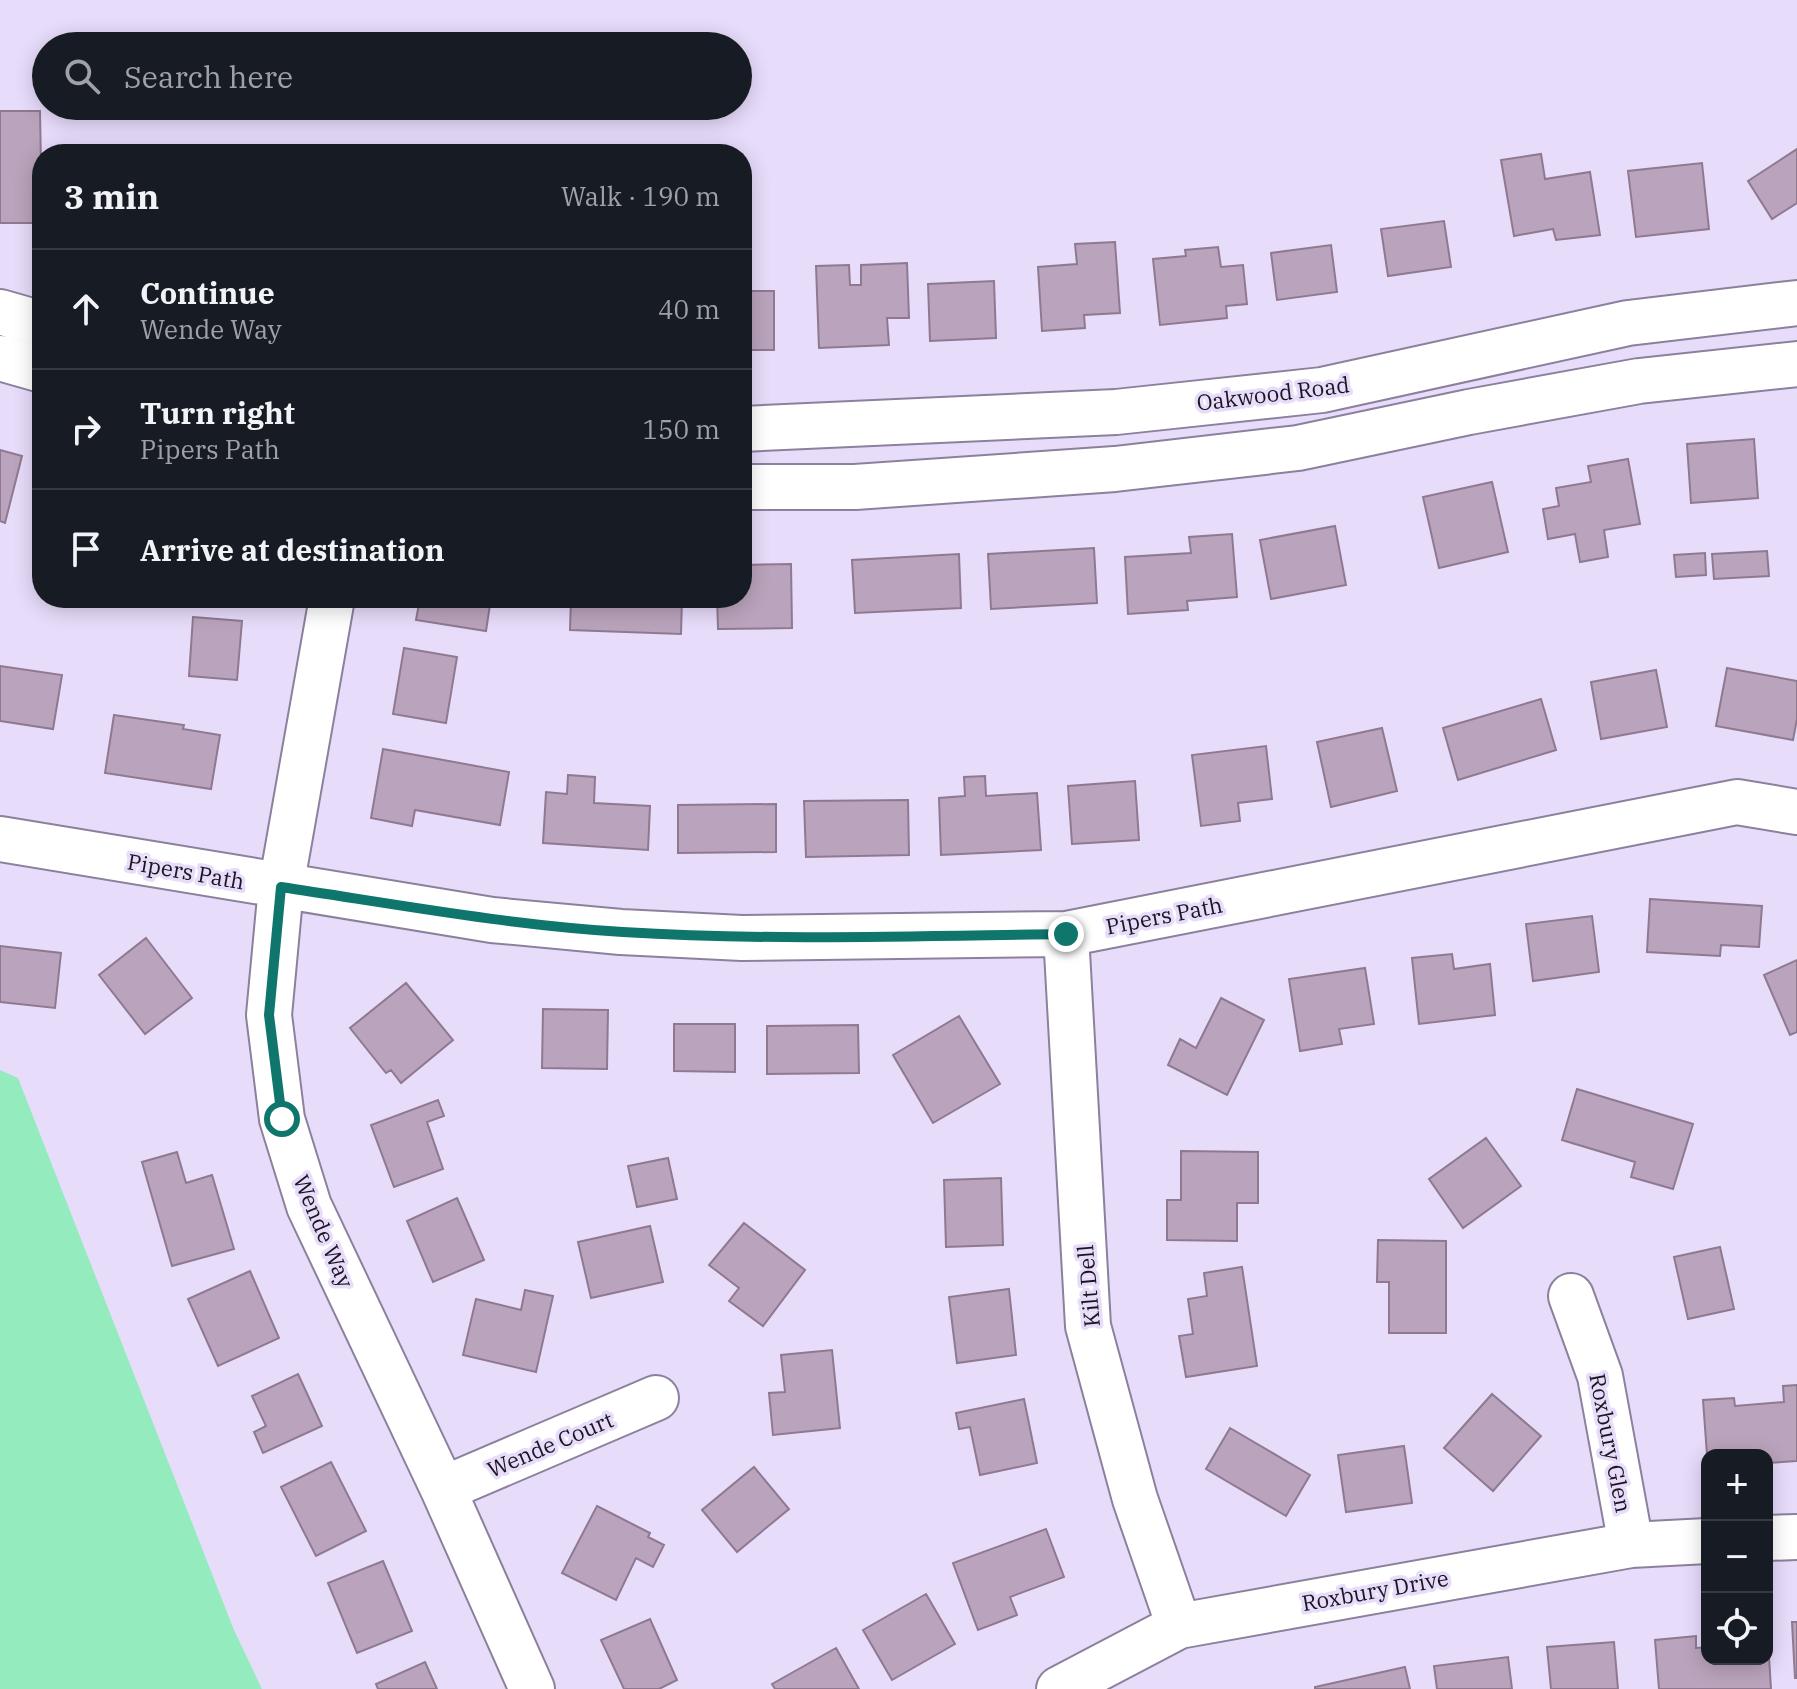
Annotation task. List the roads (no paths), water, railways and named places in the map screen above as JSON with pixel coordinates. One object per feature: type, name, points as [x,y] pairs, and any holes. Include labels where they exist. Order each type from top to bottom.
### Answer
[{"type":"street","name":"Oakwood Road","points":[[752,429],[1116,412],[1322,390],[1628,323],[1797,303]]},
{"type":"street","points":[[0,312],[32,321]]},
{"type":"street","points":[[0,358],[32,367]]},
{"type":"street","points":[[752,487],[855,487],[1161,464],[1298,448],[1639,381],[1797,364]]},
{"type":"street","name":"Wende Way","points":[[330,608],[281,887],[269,1015],[282,1119],[309,1206],[443,1489],[532,1689]]},
{"type":"street","name":"Pipers Path","points":[[0,839],[492,920],[621,932],[742,938],[1066,934],[1737,802],[1797,812]]},
{"type":"street","name":"Kilt Dell","points":[[1066,934],[1088,1326],[1135,1499],[1179,1626]]},
{"type":"street","name":"Roxbury Glen","points":[[1571,1296],[1600,1376],[1631,1545]]},
{"type":"street","name":"Wende Court","points":[[443,1489],[656,1398]]},
{"type":"street","points":[[1773,1538],[1797,1537]]},
{"type":"street","name":"Roxbury Drive","points":[[1059,1689],[1179,1626],[1631,1545],[1701,1541]]}]
